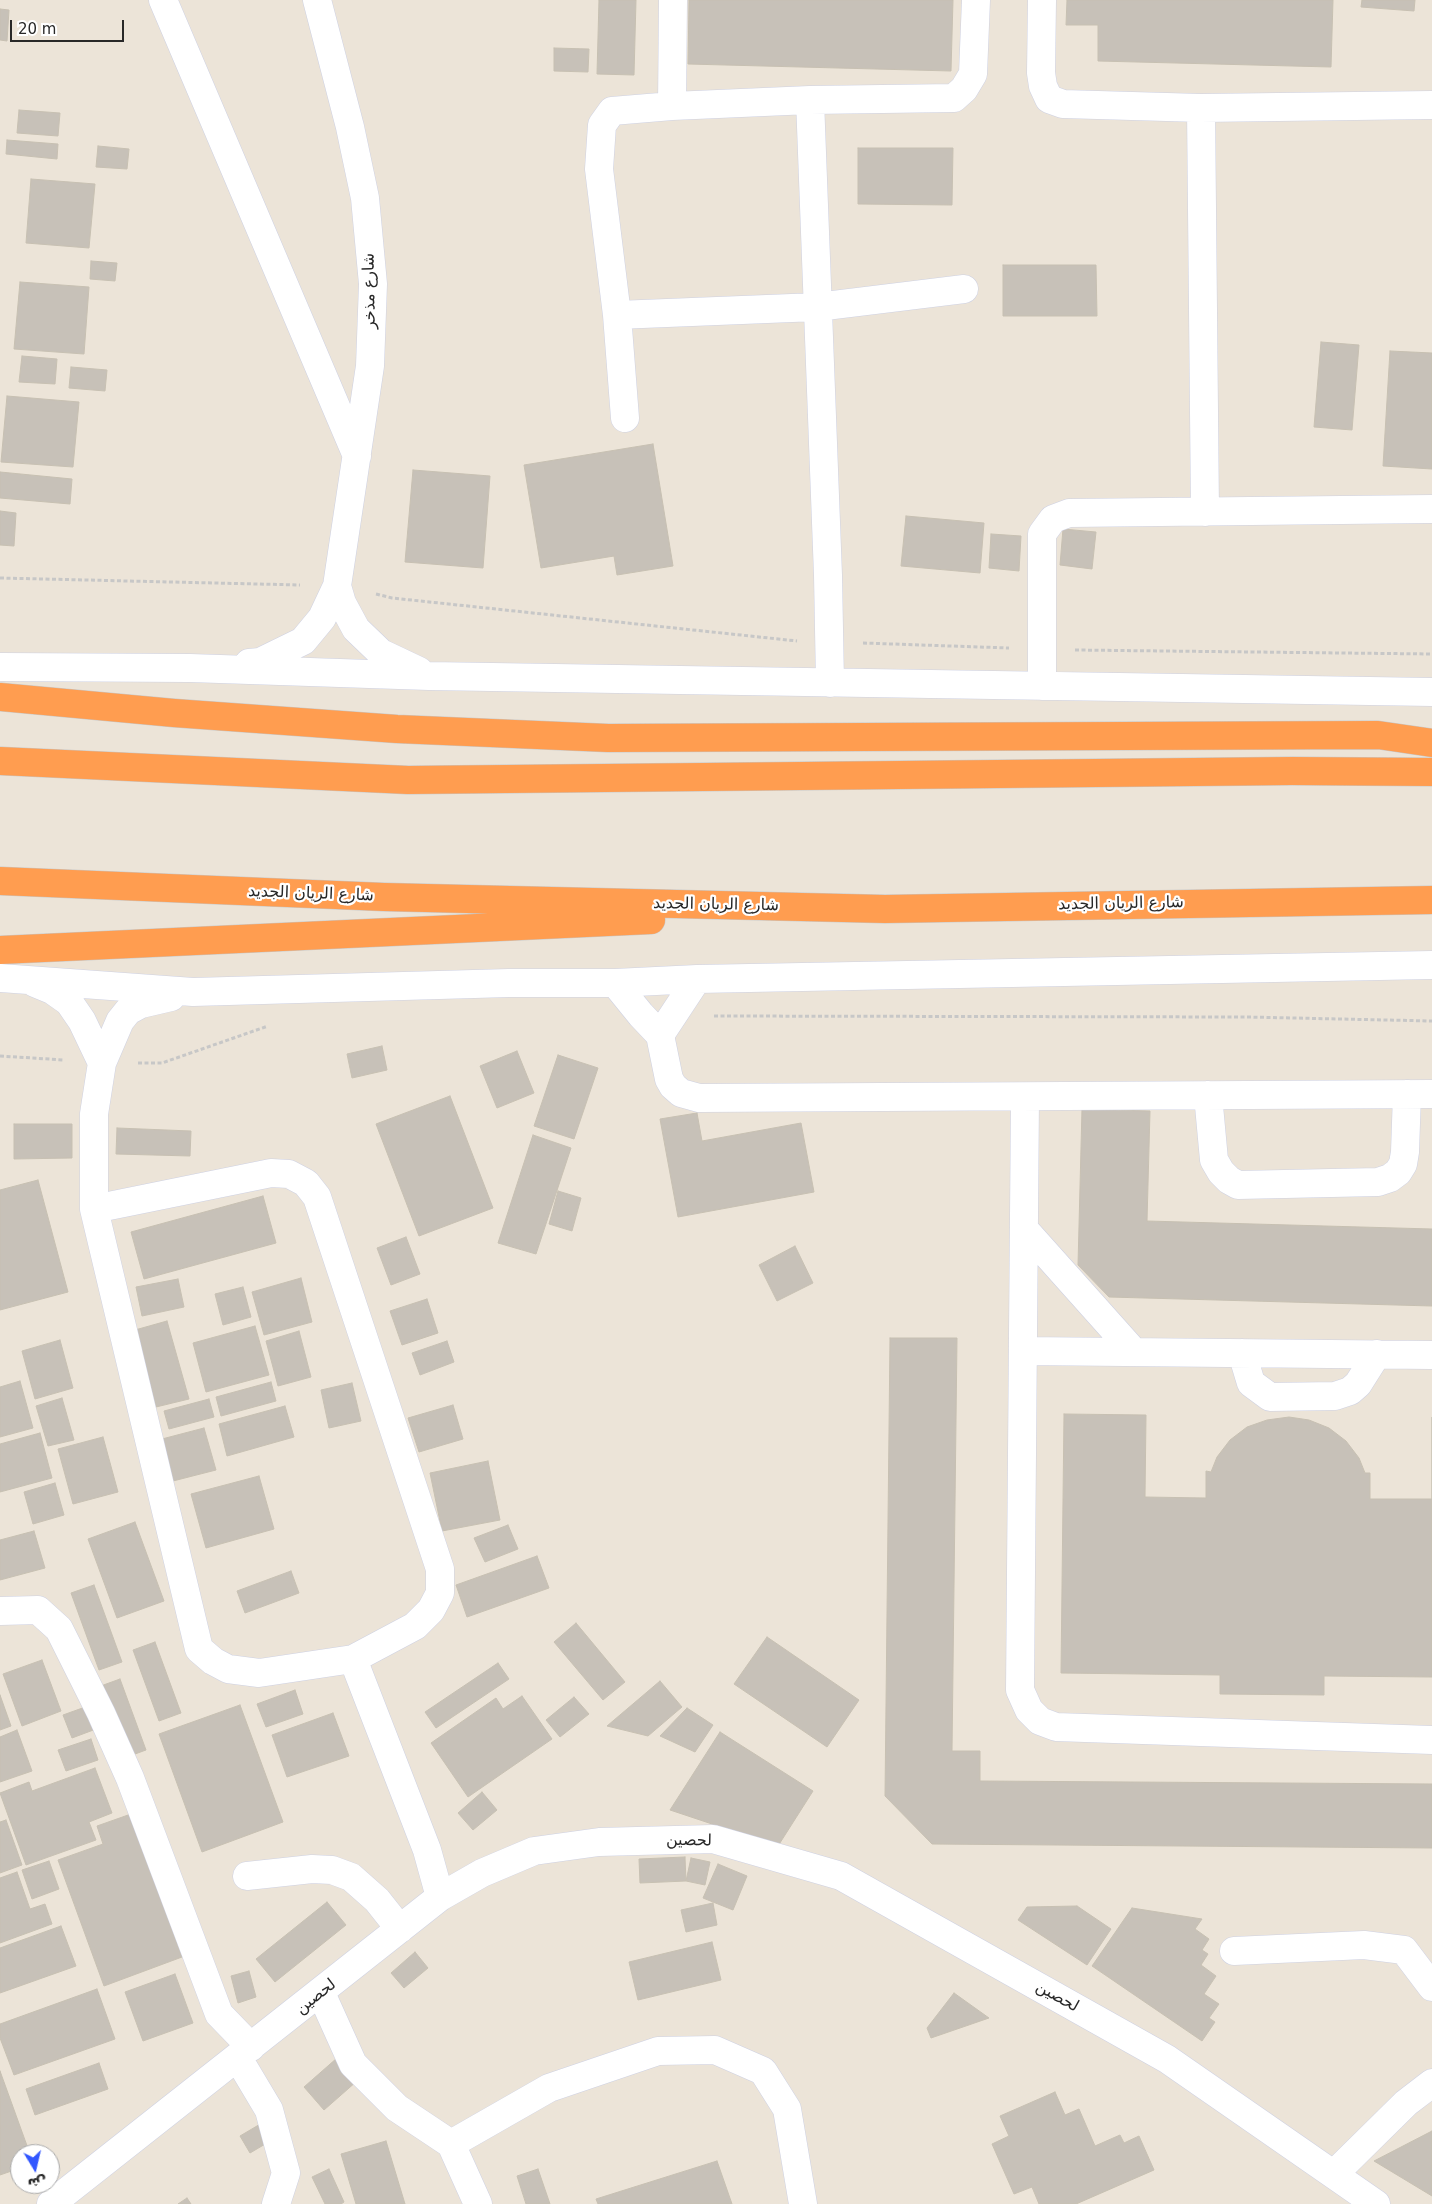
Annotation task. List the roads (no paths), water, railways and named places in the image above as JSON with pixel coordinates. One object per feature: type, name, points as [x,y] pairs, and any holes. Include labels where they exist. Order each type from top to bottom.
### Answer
[{"type":"highway","points":[[0,697],[174,713],[388,728],[608,738],[1378,736],[1432,743]]},
{"type":"highway","points":[[0,761],[408,780],[1252,771],[1432,772]]},
{"type":"highway","name":"شارع الريان الجديد","points":[[0,881],[384,897],[884,909],[1432,900]]},
{"type":"highway","points":[[0,950],[884,909]]},
{"type":"street","points":[[163,0],[358,457]]},
{"type":"street","name":"شارع مذخر","points":[[190,668],[260,662],[303,641],[322,618],[337,586],[358,457],[370,366],[373,284],[364,198],[354,144],[334,59],[317,0]]},
{"type":"street","points":[[672,106],[673,0]]},
{"type":"street","points":[[625,418],[617,315],[599,169],[602,125],[612,111],[672,106],[810,100],[954,98],[964,89],[973,74],[976,0]]},
{"type":"street","points":[[1042,0],[1040,73],[1049,99],[1063,104],[1201,108],[1432,104]]},
{"type":"street","points":[[810,100],[830,683]]},
{"type":"street","points":[[1201,108],[1205,512]]},
{"type":"street","points":[[617,315],[818,307],[964,290]]},
{"type":"street","points":[[1042,686],[1042,534],[1053,519],[1068,513],[1432,509]]},
{"type":"street","name":"شارع مذخر","points":[[337,586],[342,603],[356,629],[381,653],[429,676]]},
{"type":"street","points":[[0,667],[190,668],[429,676],[1432,692]]},
{"type":"street","points":[[13,979],[193,992],[490,983],[615,983],[697,979],[1432,965]]},
{"type":"street","points":[[13,979],[52,990],[68,1002],[82,1021],[102,1063]]},
{"type":"street","points":[[697,979],[666,1025],[669,1079],[673,1086],[681,1093],[699,1098],[1025,1097],[1208,1095],[1419,1094],[1403,1164],[1398,1172],[1390,1178],[1378,1182],[1238,1185],[1221,1172],[1214,1160],[1208,1095]]},
{"type":"street","points":[[615,983],[641,1016],[666,1025]]},
{"type":"street","points":[[94,1209],[271,1174],[289,1174],[306,1183],[317,1197],[440,1569],[440,1593],[431,1610],[415,1626],[353,1659],[259,1673],[228,1669],[213,1661],[199,1649],[94,1209],[94,1114],[102,1063],[120,1021],[128,1011],[141,1004],[193,992]]},
{"type":"street","points":[[1025,1097],[1020,1690],[1029,1710],[1040,1721],[1056,1727],[1432,1740]]},
{"type":"street","points":[[1024,1230],[1134,1352]]},
{"type":"street","points":[[1023,1351],[1432,1355]]},
{"type":"street","points":[[1242,1353],[1252,1383],[1270,1397],[1335,1396],[1350,1391],[1358,1384],[1377,1354]]},
{"type":"street","points":[[0,1611],[38,1610],[60,1629],[101,1713],[130,1778],[219,2014],[244,2053],[269,2110],[286,2173],[276,2204]]},
{"type":"street","points":[[353,1659],[427,1850],[440,1897]]},
{"type":"street","name":"لحصين","points":[[52,2204],[440,1897],[482,1873],[534,1851],[599,1842],[712,1839],[841,1876],[1167,2059],[1376,2204]]},
{"type":"street","points":[[247,1876],[312,1869],[332,1870],[351,1877],[377,1900],[400,1929]]},
{"type":"street","points":[[1234,1951],[1364,1945],[1404,1950],[1432,1987]]},
{"type":"street","points":[[320,1993],[353,2064],[397,2108],[451,2144],[478,2204]]},
{"type":"street","points":[[451,2144],[549,2088],[658,2051],[715,2050],[763,2070],[787,2109],[803,2204]]},
{"type":"street","points":[[1334,2174],[1406,2103],[1432,2083]]}]
